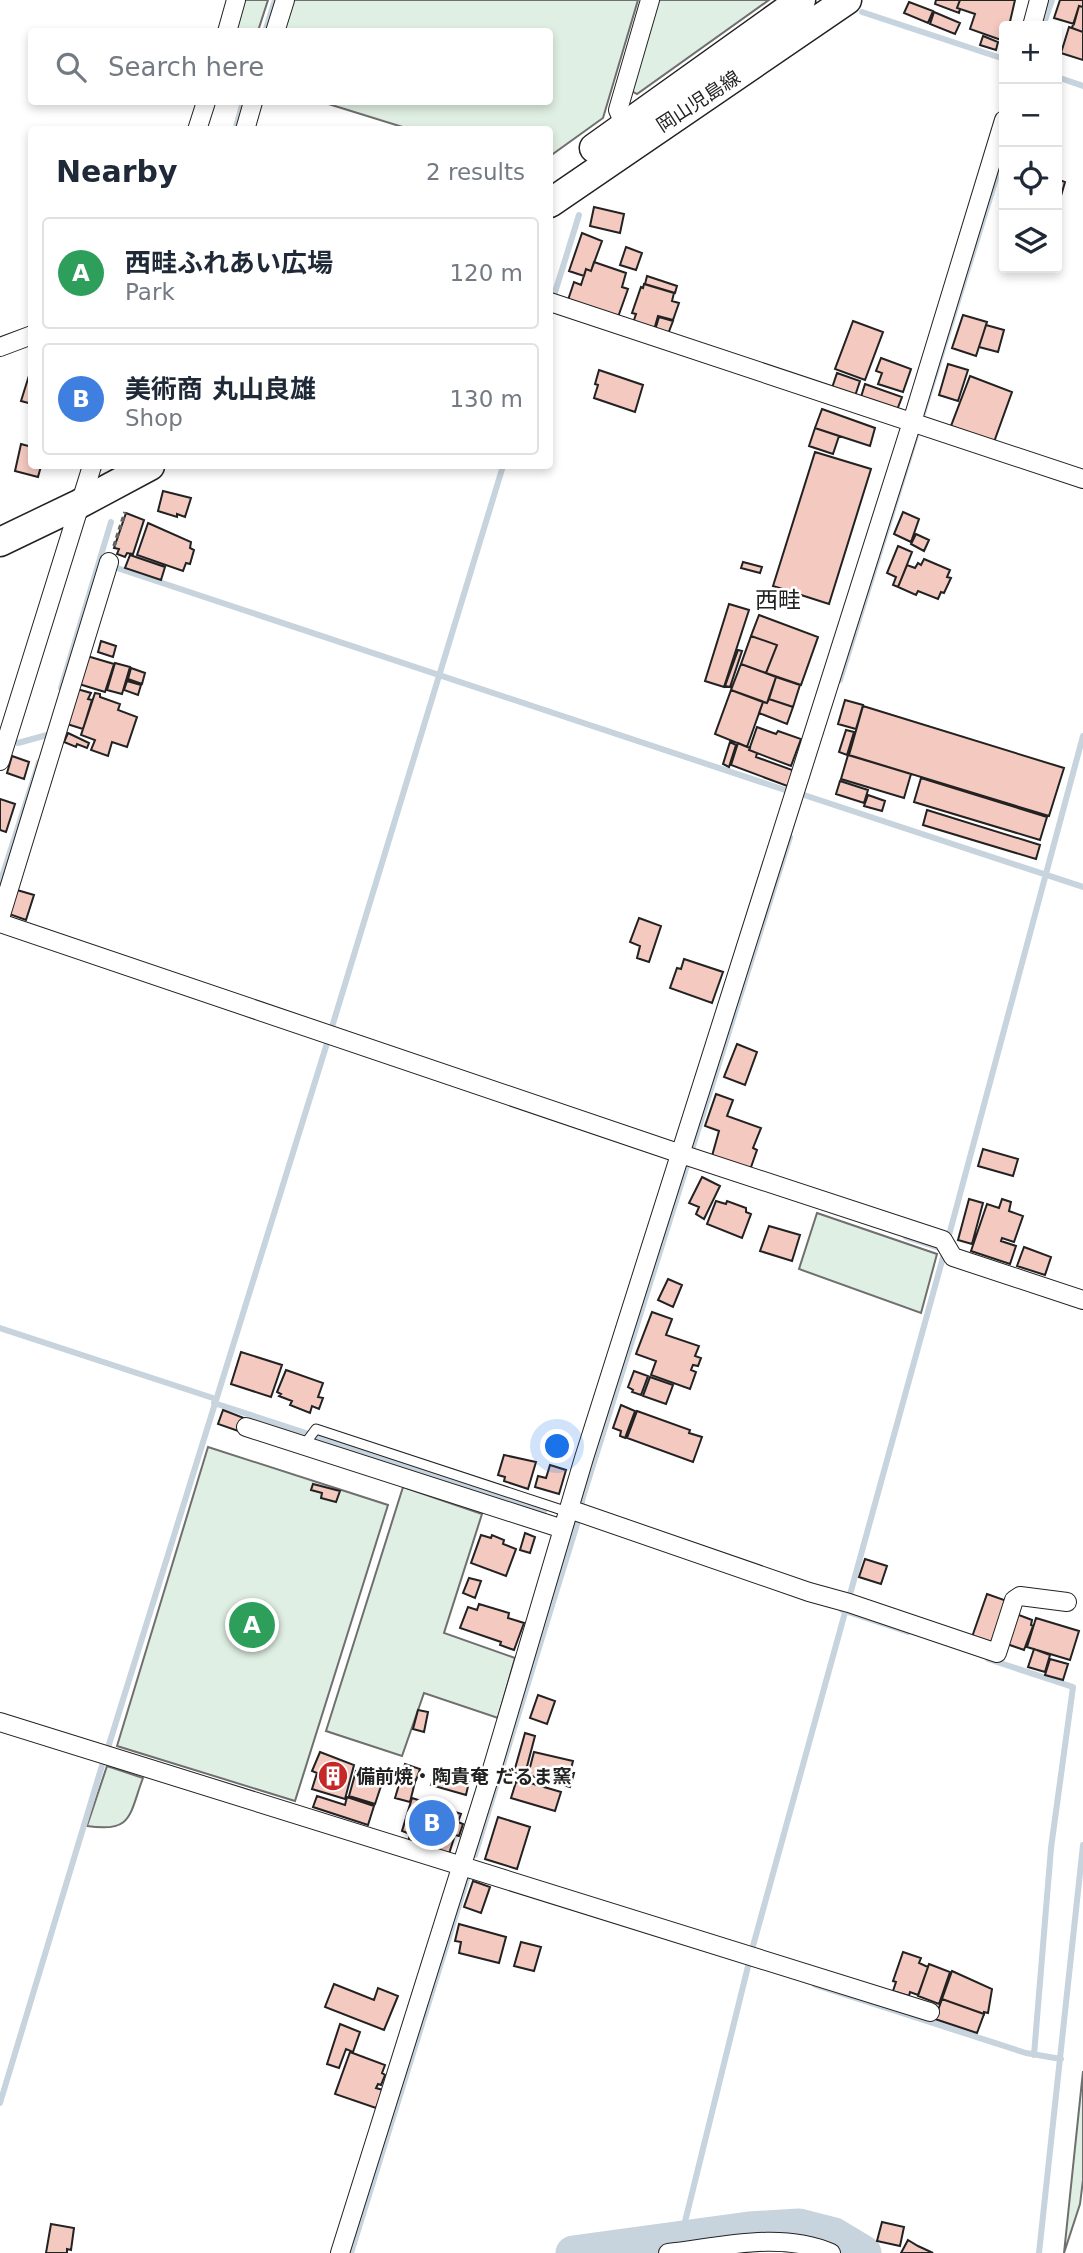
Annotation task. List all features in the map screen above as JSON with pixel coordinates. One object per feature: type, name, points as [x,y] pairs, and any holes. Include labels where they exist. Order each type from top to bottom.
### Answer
[{"type":"main road","name":"岡山児島線","points":[[553,178],[800,0]]},
{"type":"main road","name":"岡山児島線","points":[[553,202],[632,145],[847,0]]},
{"type":"main road","points":[[0,542],[110,469]]},
{"type":"main road","points":[[0,523],[86,484],[139,469]]},
{"type":"street","points":[[227,28],[236,0]]},
{"type":"street","points":[[276,28],[285,0]]},
{"type":"street","points":[[625,126],[618,110],[650,0]]},
{"type":"street","points":[[1034,21],[1040,0]]},
{"type":"street","points":[[198,126],[204,105]]},
{"type":"street","points":[[246,126],[252,105]]},
{"type":"street","points":[[340,2253],[918,424],[999,138]]},
{"type":"street","points":[[553,303],[1083,479]]},
{"type":"street","points":[[0,346],[28,336]]},
{"type":"street","points":[[0,761],[86,484]]},
{"type":"street","points":[[108,566],[0,920],[330,1035],[943,1240],[953,1257],[1083,1300]]},
{"type":"street","points":[[246,1427],[309,1439],[572,1515],[997,1653],[1014,1600],[1020,1596],[1067,1602]]},
{"type":"street","points":[[0,1722],[930,2012]]},
{"type":"street","points":[[668,2253],[768,2242],[818,2247],[831,2253]]},
{"type":"path","points":[[108,566],[125,512]]},
{"type":"green space","points":[[243,0],[268,0],[259,28],[234,28]]},
{"type":"green space","points":[[290,0],[638,0],[603,118],[553,154],[553,126],[399,126],[332,105],[553,105],[553,28],[280,28]]},
{"type":"green space","points":[[656,0],[769,0],[637,94],[628,89]]},
{"type":"green space","points":[[817,1213],[937,1254],[921,1313],[799,1269]]},
{"type":"green space","points":[[208,1447],[388,1505],[295,1801],[117,1746]]},
{"type":"green space","points":[[403,1487],[482,1514],[444,1633],[515,1658],[498,1718],[424,1693],[402,1756],[326,1731]]},
{"type":"green space","points":[[107,1766],[143,1778],[131,1811],[121,1824],[113,1827],[87,1826]]},
{"type":"green space","points":[[1083,2071],[1083,2180],[1080,2204],[1064,2253]]},
{"type":"building","points":[[936,0],[960,0],[957,8],[960,9],[959,13],[935,4]]},
{"type":"building","points":[[960,0],[1015,0],[1010,21],[999,21],[999,39],[970,29],[975,14],[957,8]]},
{"type":"building","points":[[1060,0],[1083,0],[1083,7],[1079,6],[1074,24],[1054,18]]},
{"type":"building","points":[[909,2],[933,11],[928,23],[904,13]]},
{"type":"building","points":[[1079,6],[1083,7],[1083,32],[1072,28]]},
{"type":"building","points":[[934,12],[960,23],[955,34],[930,24]]},
{"type":"building","points":[[1069,27],[1083,32],[1083,60],[1062,53]]},
{"type":"building","points":[[983,36],[998,42],[996,50],[980,45]]},
{"type":"building","points":[[594,207],[624,214],[620,233],[590,226]]},
{"type":"building","points":[[582,233],[602,241],[591,271],[586,269],[584,276],[569,271]]},
{"type":"building","points":[[626,247],[642,253],[636,270],[620,265]]},
{"type":"building","points":[[594,262],[626,273],[622,287],[628,289],[618,317],[568,300],[574,282],[581,285],[586,269],[591,271]]},
{"type":"building","points":[[647,276],[677,286],[675,293],[645,284]]},
{"type":"building","points":[[644,284],[674,293],[672,301],[679,303],[673,320],[658,316],[654,330],[633,323],[636,314],[632,313]]},
{"type":"building","points":[[963,315],[987,322],[976,356],[952,348]]},
{"type":"building","points":[[659,317],[673,321],[668,334],[655,330]]},
{"type":"building","points":[[853,321],[883,332],[865,380],[835,369]]},
{"type":"building","points":[[986,325],[1004,330],[998,352],[979,347]]},
{"type":"building","points":[[881,358],[911,369],[903,392],[878,384],[882,373],[876,371]]},
{"type":"building","points":[[948,364],[968,370],[958,401],[939,395]]},
{"type":"building","points":[[599,370],[643,385],[635,412],[594,398]]},
{"type":"building","points":[[837,373],[860,381],[855,396],[832,388]]},
{"type":"building","points":[[970,376],[1012,392],[994,442],[951,426]]},
{"type":"building","points":[[28,379],[28,403],[21,401]]},
{"type":"building","points":[[865,384],[902,397],[897,410],[861,397]]},
{"type":"building","points":[[822,409],[875,428],[870,446],[815,428]]},
{"type":"building","points":[[815,428],[839,436],[833,454],[809,446]]},
{"type":"building","points":[[21,444],[28,446],[28,469],[40,469],[38,477],[15,471]]},
{"type":"building","points":[[815,452],[871,469],[829,604],[773,586]]},
{"type":"building","points":[[163,491],[191,498],[185,517],[158,511]]},
{"type":"building","points":[[903,512],[919,519],[911,542],[894,534]]},
{"type":"building","points":[[126,513],[144,520],[133,554],[127,553],[125,557],[117,554],[119,549],[114,548]]},
{"type":"building","points":[[148,523],[191,542],[190,548],[194,550],[190,564],[186,563],[183,571],[137,555]]},
{"type":"building","points":[[916,534],[929,540],[924,551],[911,544]]},
{"type":"building","points":[[898,546],[912,552],[898,587],[893,585],[896,577],[887,573]]},
{"type":"building","points":[[130,555],[165,567],[161,580],[125,568]]},
{"type":"building","points":[[924,559],[950,570],[947,577],[951,578],[938,599],[918,591],[916,595],[898,587],[907,565],[915,568],[918,563],[921,565]]},
{"type":"building","points":[[743,562],[762,567],[760,573],[741,568]]},
{"type":"building","points":[[729,604],[749,610],[724,687],[705,681]]},
{"type":"building","points":[[759,615],[818,637],[801,685],[766,673],[777,645],[751,636]]},
{"type":"building","points":[[751,636],[777,645],[766,673],[741,664]]},
{"type":"building","points":[[101,641],[116,646],[113,657],[98,652]]},
{"type":"building","points":[[738,650],[742,651],[730,687],[725,686]]},
{"type":"building","points":[[87,656],[114,664],[105,692],[79,684]]},
{"type":"building","points":[[115,663],[130,667],[122,694],[107,690]]},
{"type":"building","points":[[741,664],[776,677],[767,703],[731,690]]},
{"type":"building","points":[[131,668],[145,673],[142,684],[128,679]]},
{"type":"building","points":[[776,677],[800,685],[793,707],[769,699]]},
{"type":"building","points":[[127,681],[141,685],[138,695],[124,690]]},
{"type":"building","points":[[77,689],[91,693],[88,699],[92,700],[83,729],[67,724]]},
{"type":"building","points":[[731,690],[763,702],[747,747],[715,734]]},
{"type":"building","points":[[95,693],[120,704],[118,710],[137,717],[127,747],[112,742],[108,756],[91,750],[95,740],[81,735]]},
{"type":"building","points":[[769,699],[793,707],[787,724],[759,713],[763,702],[767,703]]},
{"type":"building","points":[[845,700],[863,705],[856,729],[838,724]]},
{"type":"building","points":[[863,706],[1064,768],[1049,816],[849,755]]},
{"type":"building","points":[[757,727],[801,739],[791,766],[749,750]]},
{"type":"building","points":[[846,730],[854,732],[847,755],[839,752]]},
{"type":"building","points":[[68,733],[89,743],[87,748],[64,742]]},
{"type":"building","points":[[730,742],[736,745],[729,767],[723,764]]},
{"type":"building","points":[[738,743],[757,753],[756,757],[795,771],[790,787],[731,765]]},
{"type":"building","points":[[848,755],[911,774],[904,798],[841,779]]},
{"type":"building","points":[[12,756],[29,762],[24,779],[7,773]]},
{"type":"building","points":[[921,778],[1047,817],[1040,840],[914,802]]},
{"type":"building","points":[[840,781],[868,790],[864,803],[836,794]]},
{"type":"building","points":[[868,795],[885,801],[882,811],[864,806]]},
{"type":"building","points":[[0,799],[15,804],[6,832],[0,830]]},
{"type":"building","points":[[927,810],[1040,845],[1036,859],[923,825]]},
{"type":"building","points":[[17,890],[34,895],[26,920],[9,914]]},
{"type":"building","points":[[639,918],[661,926],[649,962],[637,958],[640,946],[630,942]]},
{"type":"building","points":[[684,959],[723,972],[712,1003],[670,988],[677,968],[681,969]]},
{"type":"building","points":[[737,1044],[757,1052],[745,1085],[724,1077]]},
{"type":"building","points":[[716,1094],[733,1100],[727,1116],[761,1128],[753,1148],[757,1150],[750,1170],[712,1156],[719,1131],[705,1126]]},
{"type":"building","points":[[983,1149],[1018,1159],[1013,1176],[978,1166]]},
{"type":"building","points":[[702,1177],[720,1186],[704,1219],[696,1214],[699,1207],[689,1203]]},
{"type":"building","points":[[969,1199],[983,1203],[972,1244],[958,1240]]},
{"type":"building","points":[[1002,1199],[1011,1202],[1009,1211],[1023,1216],[1014,1242],[1002,1238],[1001,1241],[1016,1246],[1010,1264],[971,1251],[987,1204],[999,1208]]},
{"type":"building","points":[[716,1201],[726,1204],[727,1201],[746,1208],[746,1212],[751,1214],[742,1238],[707,1224]]},
{"type":"building","points":[[769,1226],[800,1235],[792,1261],[760,1251]]},
{"type":"building","points":[[1024,1247],[1051,1257],[1045,1275],[1017,1266]]},
{"type":"building","points":[[668,1279],[682,1285],[673,1307],[658,1300]]},
{"type":"building","points":[[652,1312],[672,1319],[666,1335],[699,1346],[695,1356],[701,1358],[698,1366],[693,1365],[691,1370],[696,1372],[690,1389],[651,1375],[656,1361],[636,1354]]},
{"type":"building","points":[[241,1352],[282,1365],[271,1397],[231,1384]]},
{"type":"building","points":[[286,1370],[323,1383],[318,1397],[323,1398],[319,1409],[312,1406],[310,1413],[290,1405],[292,1401],[279,1396],[281,1394],[277,1392]]},
{"type":"building","points":[[634,1371],[648,1376],[641,1395],[632,1392],[628,1387]]},
{"type":"building","points":[[650,1377],[673,1385],[666,1404],[643,1396]]},
{"type":"building","points":[[621,1405],[635,1411],[625,1438],[620,1436],[621,1431],[613,1428]]},
{"type":"building","points":[[223,1410],[249,1420],[244,1433],[218,1424]]},
{"type":"building","points":[[637,1411],[702,1437],[693,1462],[627,1438]]},
{"type":"building","points":[[504,1455],[536,1462],[528,1489],[504,1481],[505,1477],[498,1475]]},
{"type":"building","points":[[550,1465],[566,1470],[559,1494],[535,1487],[538,1476],[546,1478]]},
{"type":"building","points":[[313,1484],[340,1491],[336,1502],[321,1498],[322,1493],[311,1490]]},
{"type":"building","points":[[525,1533],[535,1537],[530,1553],[520,1550]]},
{"type":"building","points":[[481,1535],[491,1538],[492,1535],[504,1540],[503,1544],[516,1549],[506,1576],[471,1563]]},
{"type":"building","points":[[865,1559],[887,1566],[881,1584],[859,1577]]},
{"type":"building","points":[[469,1578],[481,1581],[475,1598],[463,1593]]},
{"type":"building","points":[[987,1594],[1007,1601],[993,1644],[972,1637]]},
{"type":"building","points":[[479,1604],[509,1613],[508,1618],[524,1623],[514,1650],[500,1645],[501,1642],[460,1628],[468,1607],[477,1610]]},
{"type":"building","points":[[1016,1614],[1032,1620],[1033,1626],[1024,1650],[1007,1644]]},
{"type":"building","points":[[1036,1618],[1079,1631],[1070,1660],[1027,1647]]},
{"type":"building","points":[[1034,1649],[1050,1655],[1045,1672],[1028,1667]]},
{"type":"building","points":[[1050,1659],[1068,1664],[1063,1680],[1045,1675]]},
{"type":"building","points":[[538,1695],[555,1701],[547,1724],[530,1718]]},
{"type":"building","points":[[418,1710],[428,1712],[424,1732],[413,1729]]},
{"type":"building","points":[[525,1733],[535,1736],[525,1774],[514,1772]]},
{"type":"building","name":"備前焼・陶貴奄 だるま窯","points":[[320,1752],[354,1765],[345,1799],[312,1789],[317,1773],[312,1771]]},
{"type":"building","points":[[534,1752],[573,1761],[570,1773],[574,1773],[570,1787],[528,1775]]},
{"type":"building","points":[[405,1764],[420,1769],[416,1780],[402,1776]]},
{"type":"building","points":[[356,1771],[383,1780],[375,1804],[349,1796]]},
{"type":"building","points":[[435,1773],[469,1782],[466,1795],[431,1785]]},
{"type":"building","points":[[401,1778],[415,1782],[410,1802],[395,1798]]},
{"type":"building","points":[[520,1780],[561,1792],[555,1811],[511,1798],[516,1782],[519,1783]]},
{"type":"building","points":[[317,1796],[345,1805],[347,1797],[374,1806],[368,1825],[313,1807]]},
{"type":"building","points":[[412,1798],[461,1814],[458,1822],[463,1824],[459,1836],[455,1835],[448,1857],[408,1843],[410,1834],[402,1831]]},
{"type":"building","points":[[498,1817],[530,1827],[517,1869],[485,1859]]},
{"type":"building","points":[[473,1881],[490,1887],[481,1913],[464,1907]]},
{"type":"building","points":[[459,1924],[506,1937],[499,1963],[459,1953],[461,1942],[455,1941]]},
{"type":"building","points":[[521,1942],[541,1947],[534,1971],[514,1966]]},
{"type":"building","points":[[903,1952],[921,1958],[919,1963],[928,1967],[918,1995],[910,1992],[909,1996],[893,1991],[896,1982],[893,1981]]},
{"type":"building","points":[[929,1964],[950,1972],[939,2004],[918,1996]]},
{"type":"building","points":[[952,1971],[992,1989],[988,2013],[984,2014],[942,1999]]},
{"type":"building","points":[[334,1984],[374,2000],[378,1988],[398,1996],[384,2030],[325,2007]]},
{"type":"building","points":[[942,1999],[984,2014],[977,2033],[935,2019]]},
{"type":"building","points":[[340,2024],[360,2032],[353,2052],[346,2049],[339,2068],[327,2064]]},
{"type":"building","points":[[350,2052],[385,2065],[382,2073],[385,2075],[381,2085],[378,2084],[376,2088],[383,2090],[376,2108],[335,2094]]},
{"type":"building","points":[[882,2222],[904,2227],[900,2246],[877,2241]]},
{"type":"building","points":[[51,2224],[74,2228],[71,2250],[67,2249],[67,2253],[46,2253]]},
{"type":"building","points":[[908,2240],[918,2246],[933,2253],[901,2253]]},
{"type":"waterway","points":[[266,28],[275,0]]},
{"type":"waterway","points":[[1045,21],[1052,0]]},
{"type":"waterway","points":[[862,12],[999,57]]},
{"type":"waterway","points":[[1062,79],[1083,86]]},
{"type":"waterway","points":[[236,126],[242,105]]},
{"type":"waterway","points":[[840,680],[999,169]]},
{"type":"waterway","points":[[553,299],[579,215]]},
{"type":"waterway","points":[[107,1751],[502,469]]},
{"type":"waterway","points":[[61,688],[111,522]]},
{"type":"waterway","points":[[99,562],[785,790]]},
{"type":"waterway","points":[[18,743],[47,735]]},
{"type":"waterway","points":[[681,2238],[753,1946],[945,1250],[1083,736]]},
{"type":"waterway","points":[[0,883],[39,762]]},
{"type":"waterway","points":[[801,794],[1083,887]]},
{"type":"waterway","points":[[475,1855],[578,1521],[583,1497],[790,837]]},
{"type":"waterway","points":[[906,1237],[945,1250]]},
{"type":"waterway","points":[[0,1328],[216,1399]]},
{"type":"waterway","points":[[214,1403],[544,1511]]},
{"type":"waterway","points":[[842,1610],[908,1632]]},
{"type":"waterway","points":[[988,1659],[1073,1687],[1051,1848],[1034,2055]]},
{"type":"waterway","points":[[0,2103],[104,1759]]},
{"type":"waterway","points":[[1039,2253],[1083,1845]]},
{"type":"waterway","points":[[351,2253],[468,1876]]},
{"type":"waterway","points":[[815,1985],[1026,2053],[1061,2059]]},
{"type":"waterway","points":[[573,2253],[749,2229],[799,2226],[834,2235],[864,2253]]},
{"type":"waterway","points":[[601,2248],[603,2253]]},
{"type":"place","name":"西畦ふれあい広場","points":[[252,1625]]},
{"type":"place","name":"備前焼・陶貴奄 だるま窯","points":[[333,1776]]},
{"type":"place","name":"美術商 丸山良雄","points":[[432,1823]]},
{"type":"district","name":"西畦","points":[[778,600]]}]
